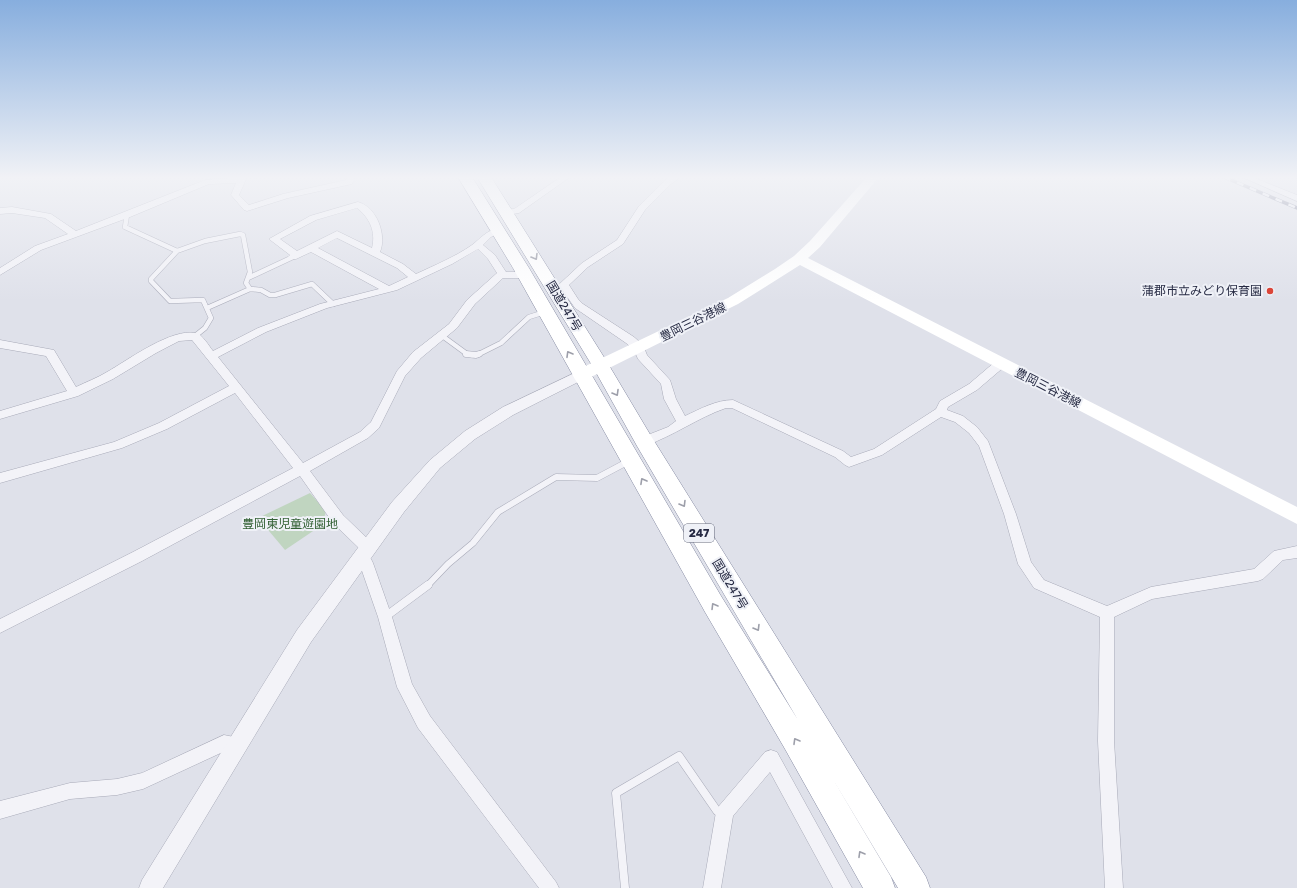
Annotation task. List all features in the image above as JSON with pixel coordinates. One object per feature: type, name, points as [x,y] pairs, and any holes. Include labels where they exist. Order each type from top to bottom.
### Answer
[{"type":"highway","name":"国道247号","points":[[500,218],[559,288],[601,366],[638,450],[713,604],[795,739],[880,888]]},
{"type":"highway","name":"国道247号","points":[[501,218],[524,275],[581,375],[638,450],[915,888]]},
{"type":"main road","name":"豊岡三谷港線","points":[[581,375],[733,302],[799,259],[837,218]]},
{"type":"main road","name":"豊岡三谷港線","points":[[799,259],[1297,516]]},
{"type":"street","points":[[52,218],[74,234]]},
{"type":"street","points":[[0,272],[38,248],[117,218]]},
{"type":"street","points":[[312,218],[274,239],[295,256],[337,234],[400,266],[415,278]]},
{"type":"street","points":[[371,218],[377,232],[378,248],[375,253]]},
{"type":"street","points":[[211,356],[262,330],[333,304],[388,290],[415,278],[449,262],[477,245],[507,218]]},
{"type":"street","points":[[635,218],[620,242],[585,265],[559,288],[580,306],[630,340],[639,348],[642,356],[666,383],[670,399],[683,422]]},
{"type":"street","points":[[477,245],[484,249],[492,257],[502,274],[507,276],[524,275]]},
{"type":"street","points":[[311,248],[388,290]]},
{"type":"street","points":[[0,626],[71,591],[302,470],[364,435],[375,425],[402,374],[417,355],[453,326],[471,302],[502,274]]},
{"type":"street","points":[[0,415],[74,392],[109,376],[152,350],[177,338],[195,336],[302,470],[338,518],[363,555],[385,617],[405,687],[424,722],[550,888]]},
{"type":"street","points":[[0,344],[50,353],[74,392]]},
{"type":"street","points":[[638,450],[683,422],[726,404],[733,404],[838,454],[849,462],[878,452],[940,412],[944,404],[973,387],[1000,364]]},
{"type":"street","points":[[150,888],[304,636],[398,506],[435,464],[470,435],[508,411],[581,375]]},
{"type":"street","points":[[0,478],[116,445],[153,431],[184,417],[235,388]]},
{"type":"street","points":[[940,412],[959,419],[972,430],[984,444],[1010,514],[1025,564],[1039,584],[1107,613],[1151,593],[1258,574],[1279,556],[1297,552]]},
{"type":"street","points":[[1107,613],[1106,741],[1114,888]]},
{"type":"street","points":[[0,810],[70,791],[117,787],[143,781],[224,743],[238,745]]},
{"type":"street","points":[[712,888],[725,812],[771,758],[843,888]]},
{"type":"lane","points":[[126,218],[125,227],[177,251]]},
{"type":"lane","points":[[195,336],[205,328],[212,318],[203,300],[170,301],[151,281],[151,279],[177,251],[205,241],[240,234],[243,235],[250,272],[246,283],[250,289]]},
{"type":"lane","points":[[248,278],[295,256]]},
{"type":"lane","points":[[207,308],[250,289],[261,290],[270,295],[275,295],[312,284],[333,304]]},
{"type":"lane","points":[[440,335],[467,354],[476,355],[501,344],[529,317],[545,312]]},
{"type":"lane","points":[[385,617],[425,588],[448,564],[473,543],[498,512],[556,477],[597,478],[638,450]]},
{"type":"lane","points":[[625,888],[616,793],[679,756],[717,810],[724,816]]},
{"type":"green space","name":"豊岡東児童遊園地","points":[[310,493],[326,511],[322,525],[285,550],[258,518]]},
{"type":"place","name":"蒲郡市立みどり保育園","points":[[1270,291]]}]
